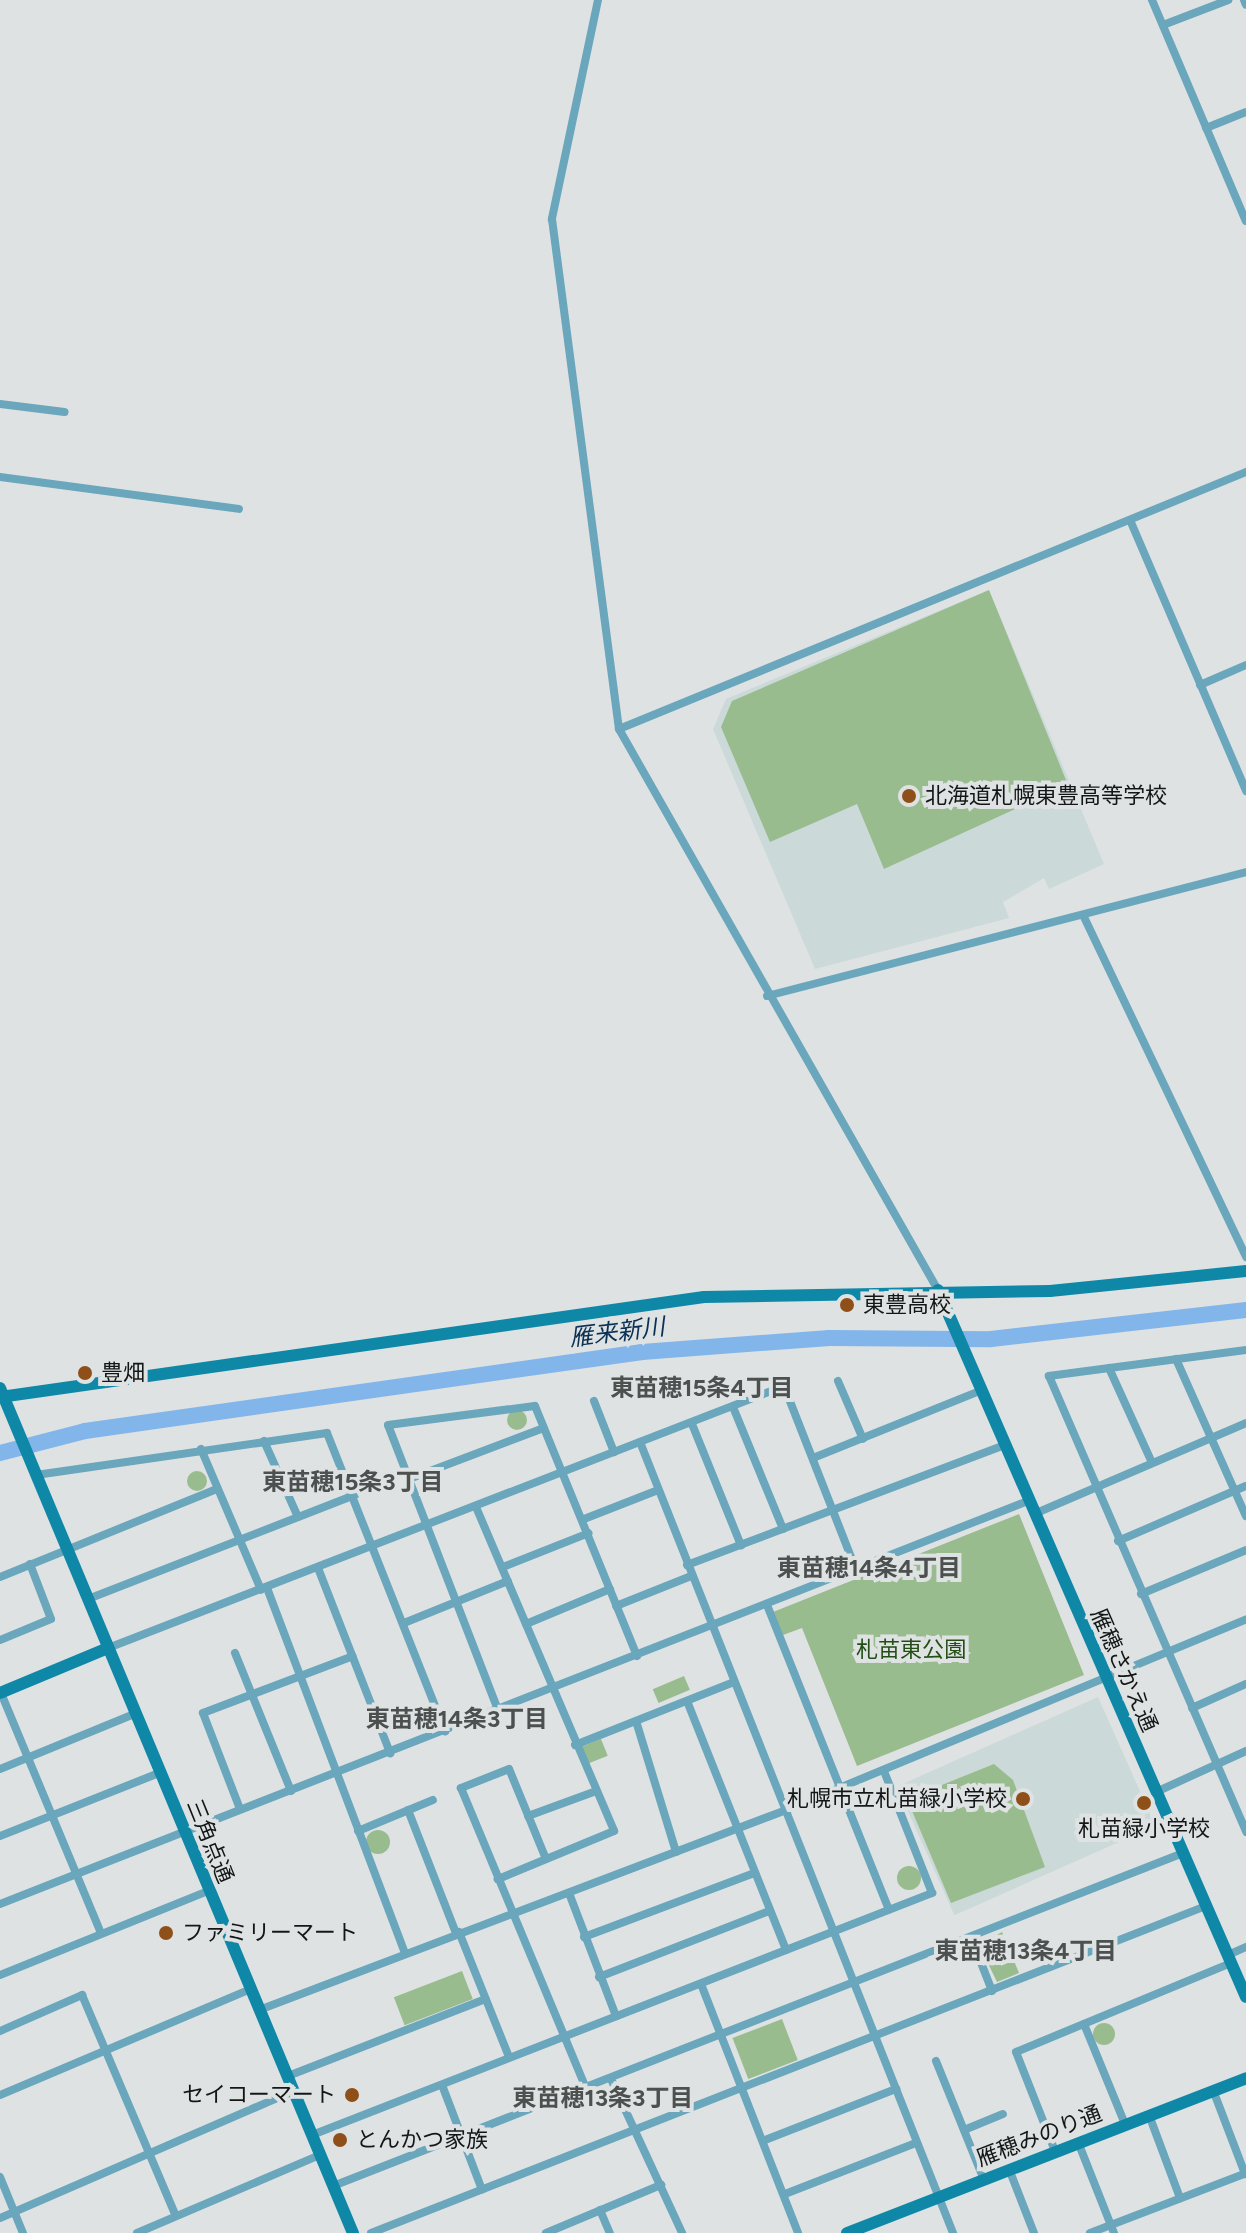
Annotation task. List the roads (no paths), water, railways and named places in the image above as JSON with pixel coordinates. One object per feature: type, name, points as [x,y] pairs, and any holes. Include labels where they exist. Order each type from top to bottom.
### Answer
[{"type":"street","points":[[598,0],[552,219],[619,729],[767,996],[938,1290]]},
{"type":"street","points":[[1152,0],[1246,221]]},
{"type":"street","points":[[1163,25],[1228,0]]},
{"type":"street","points":[[1206,128],[1246,112]]},
{"type":"street","points":[[0,404],[65,412]]},
{"type":"street","points":[[619,729],[1246,472]]},
{"type":"street","points":[[0,477],[239,509]]},
{"type":"street","points":[[1130,520],[1246,791]]},
{"type":"street","points":[[1200,685],[1246,665]]},
{"type":"street","points":[[767,996],[1084,917],[1246,872]]},
{"type":"street","points":[[1084,917],[1246,1257]]},
{"type":"street","points":[[1,1393],[704,1297],[1133,1286],[1246,1271]]},
{"type":"street","name":"雁穂さかえ通","points":[[938,1290],[965,1359],[1246,1997]]},
{"type":"street","points":[[1246,1350],[1049,1376],[1167,1653],[1216,1764],[1243,1816],[1246,1832]]},
{"type":"street","points":[[1176,1359],[1246,1516]]},
{"type":"street","points":[[1109,1368],[1152,1463]]},
{"type":"street","points":[[838,1381],[863,1439]]},
{"type":"street","points":[[101,1933],[0,1693],[108,1648],[784,1386],[856,1570]]},
{"type":"street","points":[[813,1458],[980,1391]]},
{"type":"street","name":"三角点通","points":[[1,1393],[15,1420],[134,1714],[353,2233]]},
{"type":"street","points":[[594,1401],[614,1452]]},
{"type":"street","points":[[498,1710],[388,1425],[535,1406],[584,1519],[637,1656]]},
{"type":"street","points":[[733,1407],[783,1529]]},
{"type":"street","points":[[1034,1514],[1246,1423]]},
{"type":"street","points":[[692,1424],[741,1545]]},
{"type":"street","points":[[409,1479],[544,1428]]},
{"type":"street","points":[[34,1470],[327,1433],[355,1495],[445,1731]]},
{"type":"street","points":[[264,1441],[298,1517]]},
{"type":"street","points":[[640,1442],[953,2233]]},
{"type":"street","points":[[687,1565],[1004,1445]]},
{"type":"street","points":[[201,1449],[239,1541],[264,1589],[405,1953]]},
{"type":"street","points":[[1118,1541],[1246,1486]]},
{"type":"street","points":[[0,1577],[217,1489]]},
{"type":"street","points":[[584,1519],[658,1490]]},
{"type":"street","points":[[88,1599],[355,1495]]},
{"type":"street","points":[[0,1904],[184,1829],[200,1829],[240,1809],[390,1753],[1028,1501]]},
{"type":"street","points":[[476,1507],[614,1831],[498,1879]]},
{"type":"street","points":[[503,1567],[589,1533]]},
{"type":"street","points":[[1141,1594],[1246,1550]]},
{"type":"street","points":[[0,1640],[51,1619],[30,1564]]},
{"type":"street","points":[[318,1568],[390,1753]]},
{"type":"street","points":[[616,1606],[691,1576]]},
{"type":"street","points":[[404,1623],[508,1581]]},
{"type":"street","points":[[526,1624],[610,1589]]},
{"type":"street","points":[[767,1605],[889,1910]]},
{"type":"street","points":[[258,2010],[457,1932],[786,1810],[1246,1619]]},
{"type":"street","points":[[235,1653],[291,1791]]},
{"type":"street","points":[[240,1809],[203,1713],[353,1656]]},
{"type":"street","points":[[575,1745],[734,1682]]},
{"type":"street","points":[[1192,1708],[1246,1684]]},
{"type":"street","points":[[687,1701],[786,1950]]},
{"type":"street","points":[[0,1769],[134,1714]]},
{"type":"street","points":[[636,1721],[676,1852]]},
{"type":"street","points":[[1156,1792],[1246,1751]]},
{"type":"street","points":[[546,1859],[509,1769],[461,1788],[586,2089]]},
{"type":"street","points":[[312,2135],[932,1893],[884,1771]]},
{"type":"street","points":[[0,1836],[159,1773]]},
{"type":"street","points":[[528,1816],[596,1791]]},
{"type":"street","points":[[358,1831],[433,1800]]},
{"type":"street","points":[[408,1810],[509,2057]]},
{"type":"street","points":[[333,2186],[856,1986],[1183,1853]]},
{"type":"street","points":[[584,1937],[754,1873]]},
{"type":"street","points":[[0,1975],[208,1891]]},
{"type":"street","points":[[569,1893],[616,2016]]},
{"type":"street","points":[[371,2233],[743,2091],[1206,1906]]},
{"type":"street","points":[[599,1977],[769,1911]]},
{"type":"street","points":[[971,1937],[992,1991]]},
{"type":"street","points":[[1055,2151],[1016,2052],[1229,1959],[1246,1947]]},
{"type":"street","points":[[701,1984],[765,2140],[798,2233]]},
{"type":"street","points":[[0,2095],[249,1990]]},
{"type":"street","points":[[0,2031],[82,1995],[176,2216]]},
{"type":"street","points":[[288,2076],[486,1999]]},
{"type":"street","points":[[1084,2024],[1125,2124]]},
{"type":"street","points":[[936,2061],[984,2180]]},
{"type":"street","name":"雁穂みのり通","points":[[847,2233],[1246,2078]]},
{"type":"street","points":[[611,2079],[682,2233]]},
{"type":"street","points":[[442,2085],[482,2190]]},
{"type":"street","points":[[765,2140],[896,2089]]},
{"type":"street","points":[[1090,2233],[1112,2229],[1245,2173],[1213,2090]]},
{"type":"street","points":[[0,2218],[294,2091]]},
{"type":"street","points":[[964,2130],[1003,2114]]},
{"type":"street","points":[[1149,2115],[1180,2198]]},
{"type":"street","points":[[1078,2142],[1112,2229]]},
{"type":"street","points":[[785,2194],[916,2143]]},
{"type":"street","points":[[137,2233],[320,2155]]},
{"type":"street","points":[[1009,2169],[1034,2233]]},
{"type":"street","points":[[0,2177],[23,2233]]},
{"type":"street","points":[[546,2233],[661,2185]]},
{"type":"street","points":[[600,2210],[610,2233]]},
{"type":"waterway","name":"雁来新川","points":[[0,1453],[85,1431],[642,1352],[829,1338],[991,1339],[1246,1310]]},
{"type":"place","name":"北海道札幌東豊高等学校","points":[[909,796]]},
{"type":"place","name":"東豊高校","points":[[847,1305]]},
{"type":"place","name":"豊畑","points":[[85,1373]]},
{"type":"place","name":"札幌市立札苗緑小学校","points":[[1023,1799]]},
{"type":"place","name":"札苗緑小学校","points":[[1144,1803]]},
{"type":"place","name":"ファミリーマート","points":[[166,1933]]},
{"type":"place","name":"セイコーマート","points":[[352,2095]]},
{"type":"place","name":"とんかつ家族","points":[[340,2140]]},
{"type":"district","name":"東苗穂15条4丁目","points":[[702,1388]]},
{"type":"district","name":"東苗穂15条3丁目","points":[[353,1482]]},
{"type":"district","name":"東苗穂14条4丁目","points":[[869,1568]]},
{"type":"district","name":"東苗穂14条3丁目","points":[[457,1719]]},
{"type":"district","name":"東苗穂13条4丁目","points":[[1026,1951]]},
{"type":"district","name":"東苗穂13条3丁目","points":[[603,2098]]},
{"type":"park label","name":"札苗東公園","points":[[911,1650]]}]
